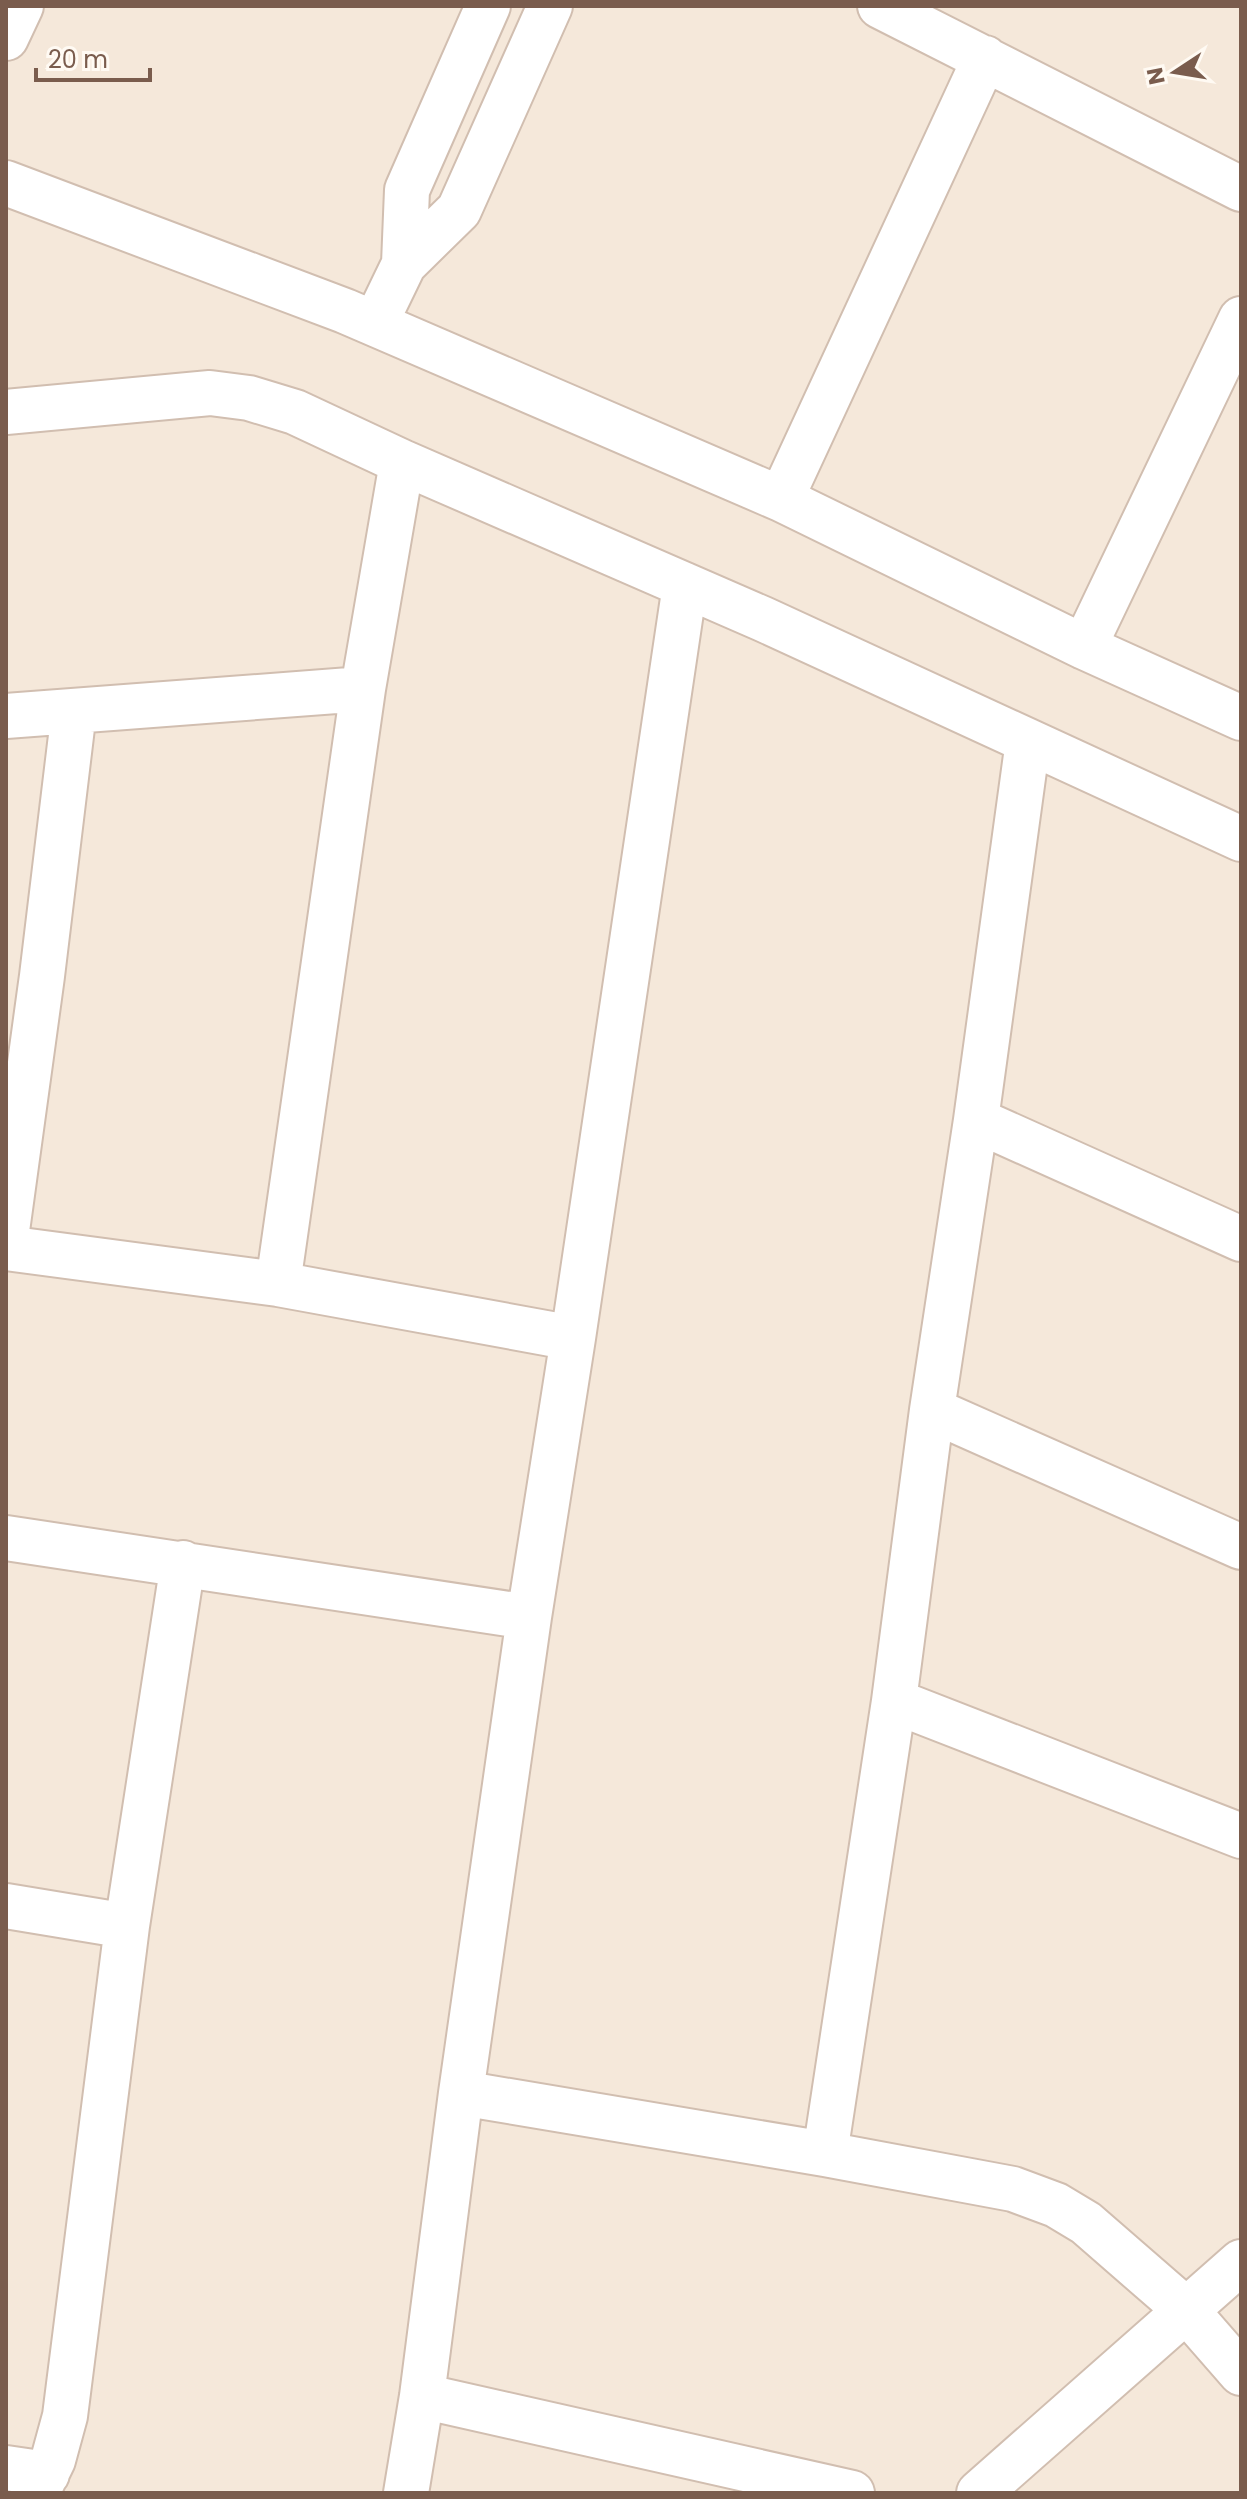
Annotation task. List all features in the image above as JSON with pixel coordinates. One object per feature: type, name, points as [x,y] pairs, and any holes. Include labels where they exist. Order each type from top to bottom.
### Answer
[{"type":"street","points":[[6,38],[21,6]]},
{"type":"street","points":[[404,264],[407,190],[488,6]]},
{"type":"street","points":[[375,324],[404,264],[459,210],[550,6]]},
{"type":"street","points":[[880,6],[1241,189]]},
{"type":"street","points":[[781,499],[985,58]]},
{"type":"street","points":[[6,183],[375,324],[781,499],[1084,647],[1241,718]]},
{"type":"street","points":[[1084,647],[1241,319]]},
{"type":"street","points":[[6,412],[210,393],[249,398],[295,412],[685,585],[1241,839]]},
{"type":"street","points":[[278,1284],[363,689],[402,462]]},
{"type":"street","points":[[406,2493],[529,1617],[685,585]]},
{"type":"street","points":[[6,716],[363,689]]},
{"type":"street","points":[[6,1238],[74,711]]},
{"type":"street","points":[[825,2154],[894,1701],[932,1410],[1028,741]]},
{"type":"street","points":[[976,1120],[1241,1239]]},
{"type":"street","points":[[6,1248],[278,1284],[573,1338]]},
{"type":"street","points":[[932,1410],[1241,1547]]},
{"type":"street","points":[[6,1538],[529,1617]]},
{"type":"street","points":[[30,2478],[65,2416],[127,1926],[183,1563]]},
{"type":"street","points":[[894,1701],[1241,1836]]},
{"type":"street","points":[[6,1906],[127,1926]]},
{"type":"street","points":[[461,2093],[1013,2189],[1056,2205],[1086,2223],[1186,2310],[1241,2373]]},
{"type":"street","points":[[979,2493],[1241,2262]]},
{"type":"street","points":[[422,2396],[852,2493]]},
{"type":"shaded area","points":[[6,6],[1241,6],[1241,2493],[6,2493]]}]
